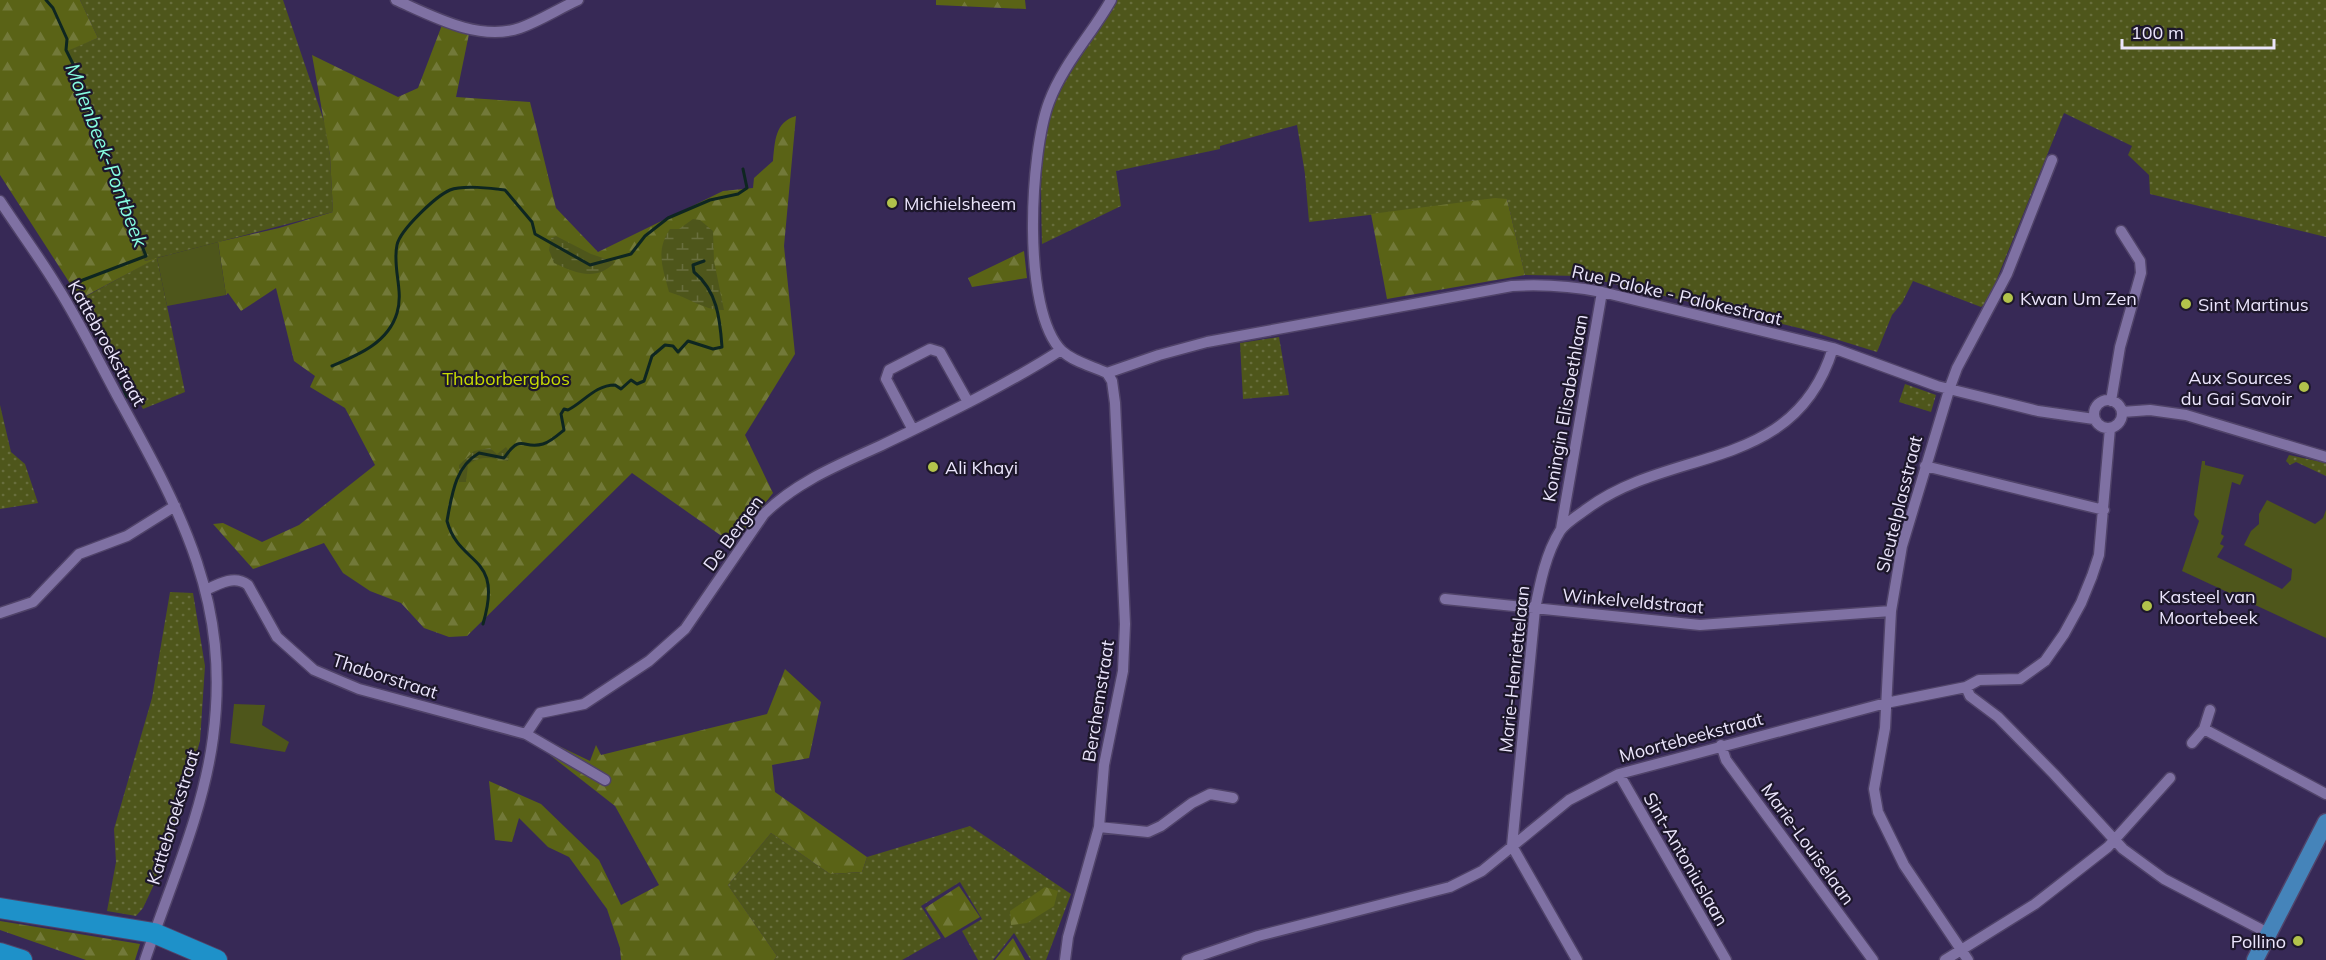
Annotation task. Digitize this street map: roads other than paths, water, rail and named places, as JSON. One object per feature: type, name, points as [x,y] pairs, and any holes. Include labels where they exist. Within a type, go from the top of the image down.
[{"type":"highway","points":[[0,908],[154,933],[218,960]]},
{"type":"highway","points":[[0,952],[22,960]]},
{"type":"main road","points":[[2255,960],[2326,822]]},
{"type":"street","points":[[396,0],[447,22],[485,31],[503,32],[519,29],[578,0]]},
{"type":"street","points":[[1107,372],[1072,359],[1061,350],[1046,324],[1036,285],[1035,159],[1049,102],[1066,68],[1111,0]]},
{"type":"street","name":"Sleutelplasstraat","points":[[1965,955],[1904,865],[1878,812],[1874,789],[1885,728],[1891,611],[1902,546],[1950,387],[1957,368],[2007,274],[2052,160]]},
{"type":"street","name":"Kattebroekstraat","points":[[0,201],[59,288],[175,506],[194,548],[206,590],[215,654],[216,703],[213,739],[201,791],[145,960]]},
{"type":"street","points":[[2111,400],[2120,347],[2141,273],[2140,261],[2121,231]]},
{"type":"street","name":"Rue Paloke - Palokestraat","points":[[1107,372],[1159,354],[1227,338],[1512,286],[1567,285],[1833,348],[1930,384],[1950,387],[2038,411],[2094,419],[2100,427],[2110,428]]},
{"type":"street","name":"Koningin Elisabethlaan","points":[[1561,529],[1602,292]]},
{"type":"street","name":"Marie-Henriettelaan","points":[[1512,846],[1535,609],[1542,573],[1561,529],[1603,497],[1636,482],[1748,446],[1773,431],[1806,401],[1819,381],[1833,348]]},
{"type":"street","points":[[913,430],[886,379],[889,370],[930,349],[940,352],[968,402]]},
{"type":"street","name":"De Bergen","points":[[526,734],[540,713],[584,704],[631,675],[685,629],[764,514],[779,498],[814,477],[968,402],[1061,350]]},
{"type":"street","name":"Berchemstraat","points":[[1065,960],[1068,937],[1099,827],[1104,765],[1123,671],[1125,624],[1114,403],[1112,381],[1107,372]]},
{"type":"street","points":[[2110,428],[2118,424],[2122,412],[2120,407],[2111,400]]},
{"type":"street","points":[[2094,419],[2097,405],[2111,400]]},
{"type":"street","points":[[2122,412],[2150,410],[2186,415],[2326,457]]},
{"type":"street","name":"Moortebeekstraat","points":[[1187,960],[1258,936],[1450,888],[1482,871],[1569,800],[1619,774],[1721,745],[1886,703],[1966,687],[1979,680],[2020,679],[2045,661],[2081,603],[2099,555],[2110,428]]},
{"type":"street","points":[[1925,466],[2104,510]]},
{"type":"street","points":[[0,613],[33,602],[79,554],[127,536],[175,506]]},
{"type":"street","name":"Thaborstraat","points":[[206,590],[228,581],[242,581],[248,585],[277,637],[314,670],[359,689],[526,734],[605,780]]},
{"type":"street","name":"Winkelveldstraat","points":[[1445,599],[1700,625],[1891,611]]},
{"type":"street","points":[[1966,687],[1970,696],[1998,717],[2123,849],[2164,879],[2268,933]]},
{"type":"street","points":[[2192,743],[2204,729],[2210,710]]},
{"type":"street","points":[[2204,729],[2326,794]]},
{"type":"street","name":"Marie-Louiselaan","points":[[1721,745],[1726,760],[1873,960]]},
{"type":"street","name":"Sint-Antoniuslaan","points":[[1619,774],[1726,960]]},
{"type":"street","points":[[1945,960],[1965,955],[2035,904],[2116,840],[2170,778]]},
{"type":"street","points":[[1099,827],[1148,832],[1161,826],[1192,803],[1210,795],[1233,798]]},
{"type":"street","points":[[1512,846],[1577,960]]},
{"type":"waterway","name":"Molenbeek-Pontbeek","points":[[46,0],[53,8],[67,39],[66,50],[84,86],[102,153],[109,162],[146,256],[75,283],[71,287],[104,344],[127,397]]},
{"type":"waterway","points":[[332,366],[371,347],[387,332],[393,323],[399,304],[397,245],[419,214],[450,190],[469,187],[505,190],[532,222],[535,234],[590,265],[631,254],[645,236],[668,218],[710,200],[738,194],[747,188],[743,169]]},
{"type":"waterway","points":[[483,624],[488,601],[488,585],[484,573],[453,536],[447,521],[453,491],[460,474],[471,459],[479,453],[504,458],[519,444],[536,445],[551,440],[564,430],[561,414],[564,409],[574,407],[601,388],[615,385],[621,389],[631,380],[637,384],[644,381],[652,356],[665,345],[673,346],[678,352],[688,341],[713,349],[722,347],[716,306],[708,288],[694,272],[693,265],[704,261]]},
{"type":"place","name":"Michielsheem","points":[[892,203]]},
{"type":"place","name":"Kwan Um Zen","points":[[2008,298]]},
{"type":"place","name":"Sint Martinus","points":[[2186,304]]},
{"type":"place","name":"Aux Sources du Gai Savoir","points":[[2304,387]]},
{"type":"place","name":"Ali Khayi","points":[[933,467]]},
{"type":"place","name":"Kasteel van Moortebeek","points":[[2147,606]]},
{"type":"place","name":"Pollino","points":[[2298,941]]},
{"type":"park label","name":"Thaborbergbos","points":[[506,378]]}]
